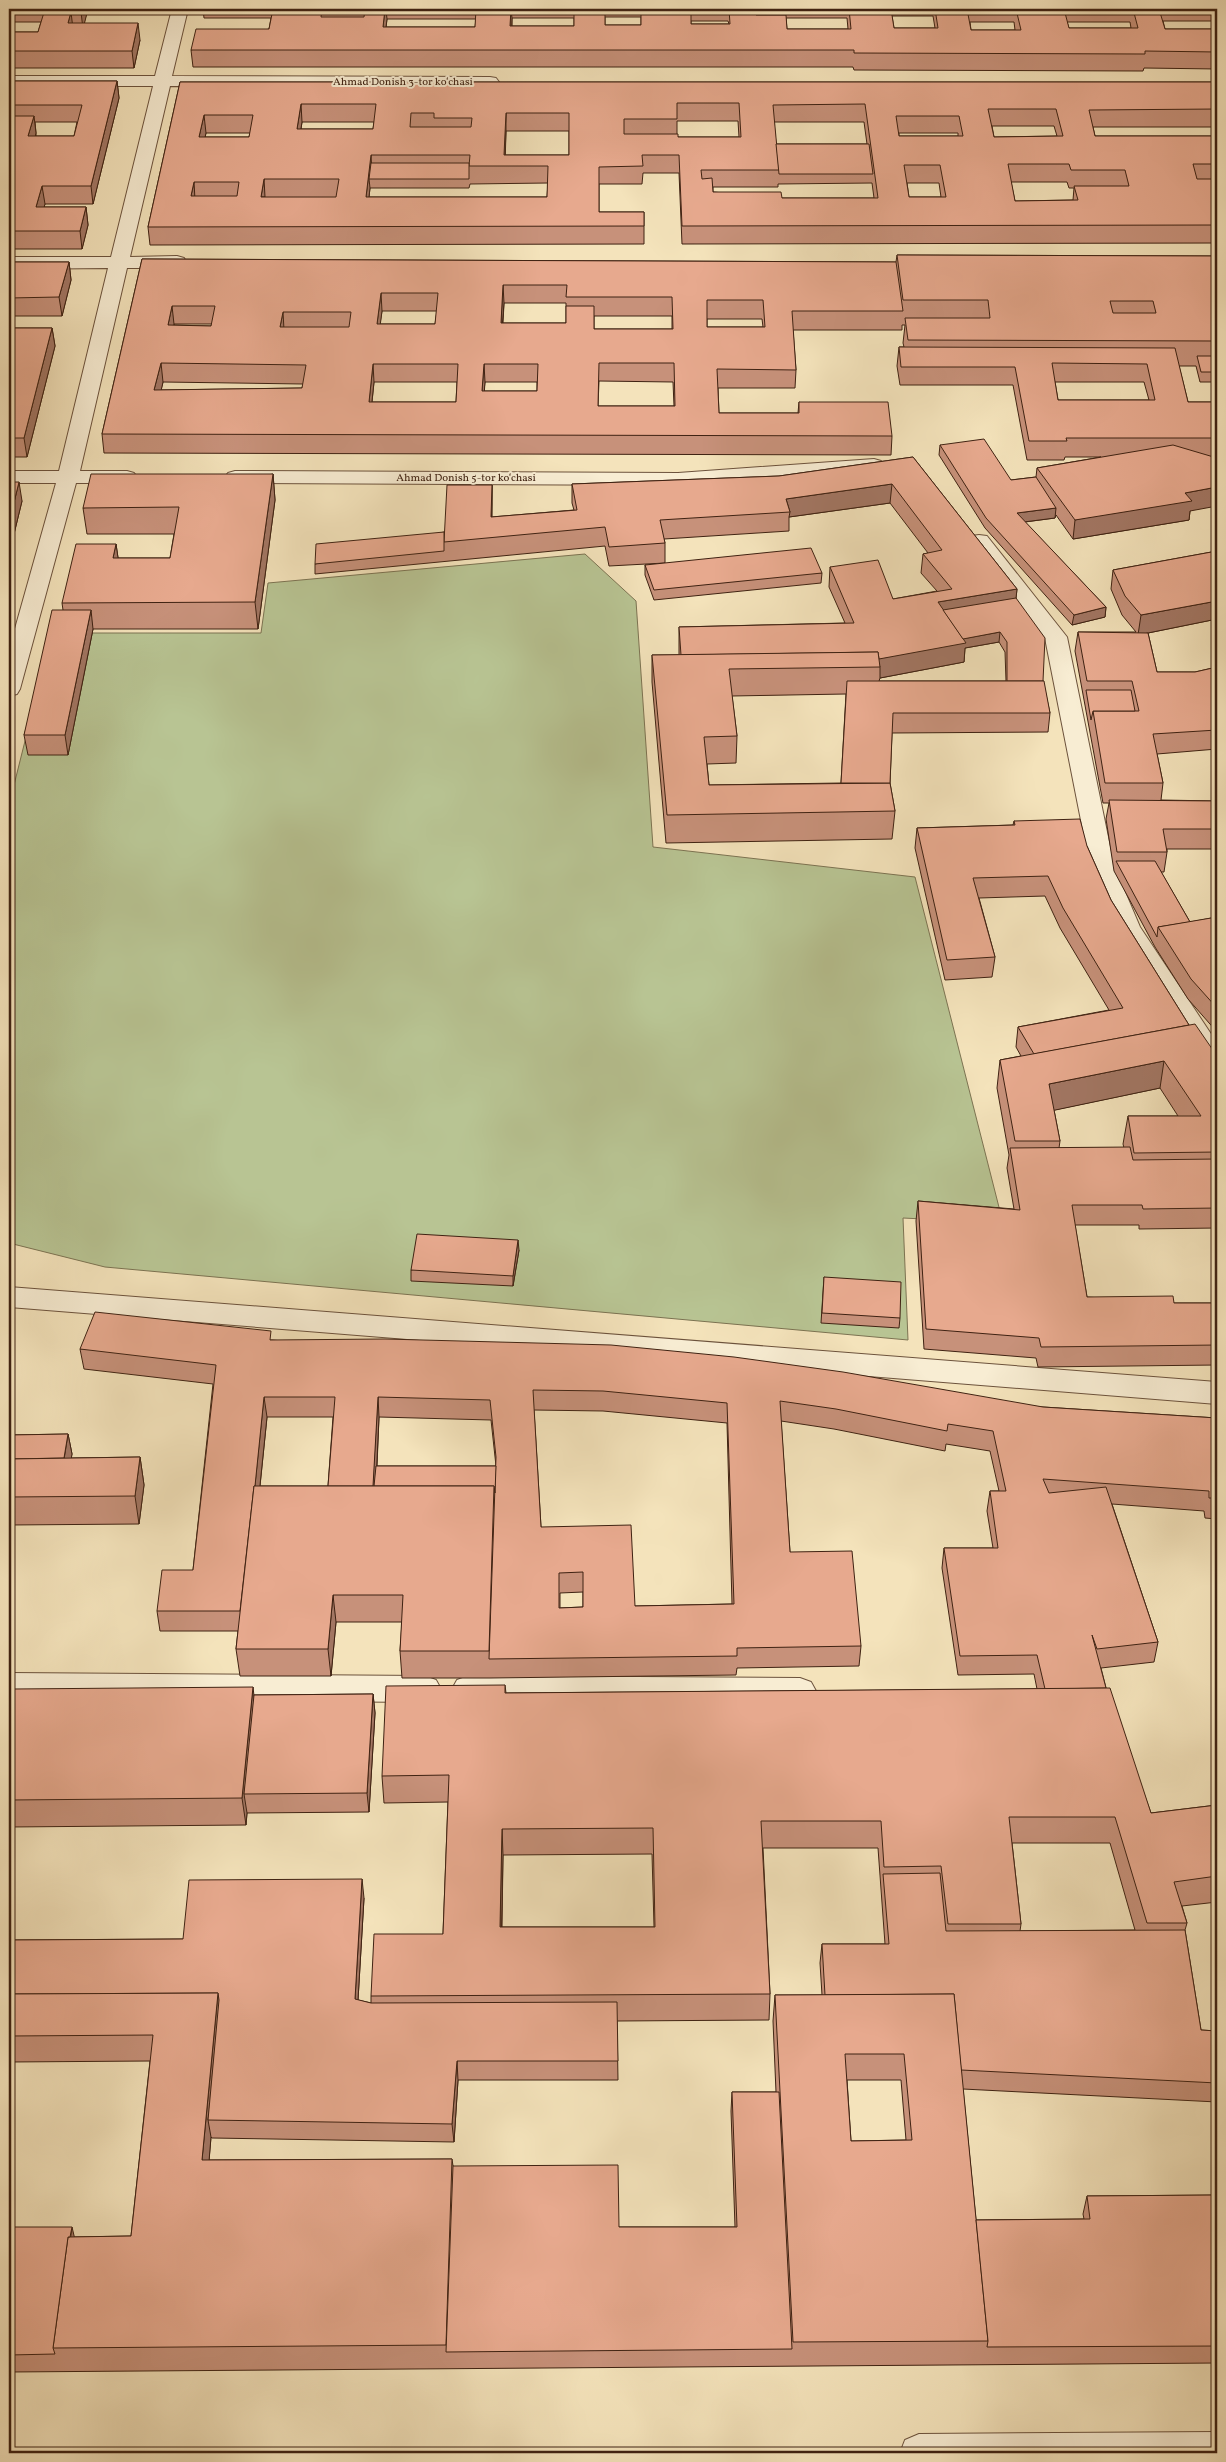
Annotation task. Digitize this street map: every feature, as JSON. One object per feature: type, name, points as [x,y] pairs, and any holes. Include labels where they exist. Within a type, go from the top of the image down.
[{"type":"street","points":[[9,689],[68,476],[180,9]]},
{"type":"street","name":"Ahmad Donish 3-tor koʻchasi","points":[[9,82],[510,82]]},
{"type":"street","points":[[9,263],[198,262]]},
{"type":"street","name":"Ahmad Donish 5-tor koʻchasi","points":[[218,477],[678,480],[889,464]]},
{"type":"street","points":[[9,477],[148,477]]},
{"type":"street","points":[[964,522],[1056,637],[1102,866],[1128,928],[1217,1063]]},
{"type":"street","points":[[9,1297],[1217,1393]]},
{"type":"street","points":[[9,1686],[828,1692]]},
{"type":"street","points":[[920,2453],[1217,2452]]},
{"type":"green space","points":[[585,554],[636,601],[653,847],[915,877],[1003,1223],[903,1218],[908,1340],[105,1267],[9,1243],[9,805],[52,633],[261,633],[268,583]]},
{"type":"building","points":[[45,9],[82,9],[81,12],[71,12],[68,23],[138,23],[132,51],[9,51],[9,32],[38,32]]},
{"type":"building","points":[[273,9],[322,9],[321,17],[364,17],[365,9],[385,9],[383,27],[475,27],[476,9],[511,9],[510,26],[574,26],[574,9],[605,9],[605,25],[641,25],[641,9],[691,9],[691,24],[730,24],[729,9],[756,9],[756,15],[786,15],[787,29],[851,29],[849,9],[891,9],[894,28],[938,28],[935,9],[967,9],[971,30],[1021,30],[1016,9],[1064,9],[1069,28],[1138,28],[1133,9],[1159,9],[1165,29],[1217,29],[1217,52],[1145,51],[1145,54],[854,53],[854,50],[191,50],[196,29],[269,29]]},
{"type":"building","points":[[476,9],[476,10],[386,10]]},
{"type":"building","points":[[9,81],[117,81],[91,186],[42,186],[36,207],[86,207],[80,231],[9,231],[9,116],[34,116],[28,136],[74,136],[82,105],[9,105]]},
{"type":"building","points":[[180,82],[1217,82],[1217,109],[1089,110],[1095,136],[1217,136],[1217,164],[1193,164],[1197,179],[1212,179],[1217,194],[1217,225],[682,226],[679,155],[642,155],[643,166],[599,167],[599,212],[644,212],[644,226],[148,227]],"holes":[[[677,103],[739,103],[741,137],[678,137],[678,134],[624,134],[624,119],[677,119]],[[301,104],[376,104],[373,129],[297,129]],[[865,104],[878,198],[782,198],[781,192],[713,192],[712,178],[702,179],[701,170],[779,170],[773,105]],[[988,109],[1056,109],[1063,136],[994,137]],[[411,113],[434,113],[434,118],[472,118],[471,127],[410,127]],[[506,113],[569,113],[569,155],[504,155]],[[204,115],[253,115],[249,137],[199,137]],[[896,116],[959,116],[963,136],[899,136]],[[371,155],[470,155],[469,166],[548,166],[547,197],[366,197]],[[1008,164],[1069,164],[1071,170],[1125,170],[1129,186],[1074,186],[1078,200],[1015,201]],[[904,165],[940,165],[946,197],[909,197]],[[264,179],[339,179],[336,197],[261,197]],[[194,182],[239,182],[237,196],[191,196]]]},
{"type":"building","points":[[776,144],[869,144],[873,174],[779,174]]},
{"type":"building","points":[[371,163],[469,163],[469,179],[369,179]]},
{"type":"building","points":[[897,255],[1217,256],[1217,341],[908,340],[905,318],[990,318],[988,300],[903,300]],"holes":[[[1110,301],[1153,301],[1156,313],[1113,313]]]},
{"type":"building","points":[[142,259],[896,262],[903,311],[792,311],[796,370],[717,369],[719,413],[799,413],[799,402],[888,402],[892,436],[102,434]],"holes":[[[503,285],[567,285],[566,297],[672,297],[673,329],[594,329],[594,306],[566,306],[566,323],[501,323]],[[381,293],[438,293],[435,324],[377,324]],[[707,300],[763,300],[765,327],[707,327]],[[172,306],[215,306],[211,326],[168,325]],[[283,312],[351,312],[349,327],[280,327]],[[161,363],[306,365],[302,388],[154,390]],[[599,363],[674,363],[675,406],[598,406]],[[373,364],[458,364],[456,402],[369,402]],[[484,364],[538,364],[537,391],[482,391]]]},
{"type":"building","points":[[9,262],[69,262],[59,297],[9,298]]},
{"type":"building","points":[[9,328],[52,328],[24,438],[9,438]]},
{"type":"building","points":[[899,347],[1175,348],[1188,402],[1217,402],[1217,438],[1066,438],[1067,441],[1029,441],[1015,367],[901,367]],"holes":[[[1052,363],[1147,364],[1155,400],[1058,400]]]},
{"type":"building","points":[[1197,356],[1217,356],[1217,372],[1201,372]]},
{"type":"building","points":[[984,439],[1011,480],[1036,477],[1056,508],[1017,513],[1106,607],[1074,615],[986,518],[940,445]]},
{"type":"building","points":[[1173,445],[1217,458],[1217,487],[1185,493],[1192,501],[1075,520],[1037,468]]},
{"type":"building","points":[[913,457],[1017,589],[938,602],[966,643],[879,659],[878,652],[681,655],[679,627],[854,623],[830,567],[878,560],[893,599],[952,589],[923,554],[942,550],[892,484],[786,499],[790,512],[660,520],[665,543],[609,547],[605,527],[444,542],[447,485],[492,485],[491,517],[577,510],[572,484],[779,476]]},
{"type":"building","points":[[91,474],[273,474],[255,602],[62,603],[76,544],[116,544],[113,558],[170,558],[179,507],[83,508]]},
{"type":"building","points":[[9,482],[19,482],[10,519],[9,519]]},
{"type":"building","points":[[444,532],[444,551],[315,564],[316,544]]},
{"type":"building","points":[[811,548],[822,573],[654,590],[645,565]]},
{"type":"building","points":[[1217,551],[1217,601],[1141,615],[1125,596],[1113,570]]},
{"type":"building","points":[[1016,598],[1045,638],[1043,681],[1007,681],[1007,642],[1000,632],[963,639],[943,610]]},
{"type":"building","points":[[52,610],[91,610],[65,735],[24,735]]},
{"type":"building","points":[[1078,632],[1148,633],[1157,672],[1195,672],[1217,667],[1217,730],[1153,734],[1163,783],[1105,783],[1093,711],[1139,711],[1132,681],[1087,681]]},
{"type":"building","points":[[878,652],[880,667],[729,669],[737,736],[704,737],[709,785],[890,783],[895,811],[667,815],[652,655]]},
{"type":"building","points":[[847,681],[1044,681],[1050,713],[893,713],[890,783],[841,783]]},
{"type":"building","points":[[1086,690],[1131,690],[1135,711],[1093,711],[1091,720]]},
{"type":"building","points":[[1109,800],[1217,801],[1217,829],[1163,829],[1167,852],[1117,852]]},
{"type":"building","points":[[1080,819],[1087,846],[1111,900],[1189,1025],[1034,1054],[1018,1027],[1123,1008],[1063,908],[1048,876],[973,878],[995,957],[947,960],[917,828],[1015,825],[1014,821]]},
{"type":"building","points":[[1116,861],[1155,861],[1190,922],[1158,927],[1157,937]]},
{"type":"building","points":[[1217,917],[1217,1008],[1191,979],[1158,927]]},
{"type":"building","points":[[1195,1024],[1217,1056],[1217,1152],[1134,1153],[1128,1116],[1201,1116],[1164,1061],[1049,1084],[1060,1141],[1015,1141],[1000,1060]]},
{"type":"building","points":[[1130,1147],[1133,1160],[1217,1159],[1217,1208],[1143,1209],[1142,1205],[1072,1205],[1087,1297],[1173,1296],[1174,1303],[1217,1303],[1217,1345],[1041,1347],[1039,1338],[926,1329],[918,1201],[1020,1210],[1010,1148]]},
{"type":"building","points":[[417,1234],[518,1240],[513,1276],[411,1270]]},
{"type":"building","points":[[824,1277],[901,1282],[900,1318],[822,1313]]},
{"type":"building","points":[[95,1312],[271,1331],[270,1340],[385,1339],[611,1345],[734,1357],[843,1372],[1043,1407],[1217,1418],[1217,1498],[1209,1498],[1209,1491],[1043,1479],[1049,1493],[1106,1487],[1158,1642],[1097,1649],[1092,1635],[1106,1688],[1045,1689],[1037,1655],[960,1656],[944,1548],[998,1548],[990,1491],[1006,1491],[993,1431],[948,1424],[947,1431],[836,1409],[780,1401],[790,1552],[852,1551],[861,1646],[737,1648],[737,1656],[489,1659],[496,1457],[490,1400],[378,1397],[373,1486],[328,1486],[335,1397],[264,1397],[240,1611],[157,1611],[162,1570],[193,1570],[216,1365],[80,1349]],"holes":[[[533,1390],[603,1391],[727,1403],[734,1604],[635,1606],[631,1525],[541,1527]],[[583,1572],[583,1607],[559,1608],[559,1573]]]},
{"type":"building","points":[[68,1434],[64,1458],[9,1459],[9,1435]]},
{"type":"building","points":[[140,1457],[135,1496],[9,1497],[9,1459]]},
{"type":"building","points":[[376,1466],[496,1466],[495,1493],[494,1486],[374,1486]]},
{"type":"building","points":[[254,1486],[494,1486],[489,1651],[400,1651],[403,1595],[333,1595],[328,1649],[236,1649]]},
{"type":"building","points":[[505,1685],[505,1693],[1110,1688],[1151,1813],[1217,1805],[1217,1876],[1174,1882],[1187,1923],[1147,1923],[1115,1817],[1009,1817],[1021,1924],[948,1924],[941,1866],[884,1867],[881,1821],[761,1821],[770,1994],[371,1996],[374,1934],[443,1934],[449,1775],[382,1776],[386,1686]],"holes":[[[653,1828],[655,1927],[500,1927],[502,1829]]]},
{"type":"building","points":[[253,1687],[242,1798],[9,1800],[9,1714],[13,1689]]},
{"type":"building","points":[[373,1694],[367,1793],[244,1794],[254,1695]]},
{"type":"building","points":[[9,1697],[12,1697],[9,1714]]},
{"type":"building","points":[[940,1873],[946,1931],[1185,1930],[1201,2030],[1217,2031],[1217,2083],[961,2070],[954,1994],[825,1995],[822,1944],[889,1944],[883,1874]]},
{"type":"building","points":[[362,1879],[355,1999],[371,2003],[617,2002],[618,2061],[457,2061],[452,2124],[208,2120],[219,2000],[218,1993],[9,1994],[9,1940],[183,1939],[189,1880]]},
{"type":"building","points":[[218,1993],[202,2160],[452,2159],[446,2345],[53,2348],[68,2237],[131,2236],[153,2035],[9,2036],[9,1994]]},
{"type":"building","points":[[954,1994],[988,2341],[793,2342],[775,1995]],"holes":[[[845,2054],[904,2054],[912,2140],[851,2141]]]},
{"type":"building","points":[[732,2092],[779,2092],[792,2349],[446,2352],[453,2166],[618,2165],[619,2227],[737,2227]]},
{"type":"building","points":[[1217,2195],[1217,2346],[987,2347],[988,2341],[976,2220],[1090,2219],[1087,2196]]},
{"type":"building","points":[[9,2227],[72,2227],[70,2237],[68,2237],[53,2348],[55,2354],[9,2355]]}]
